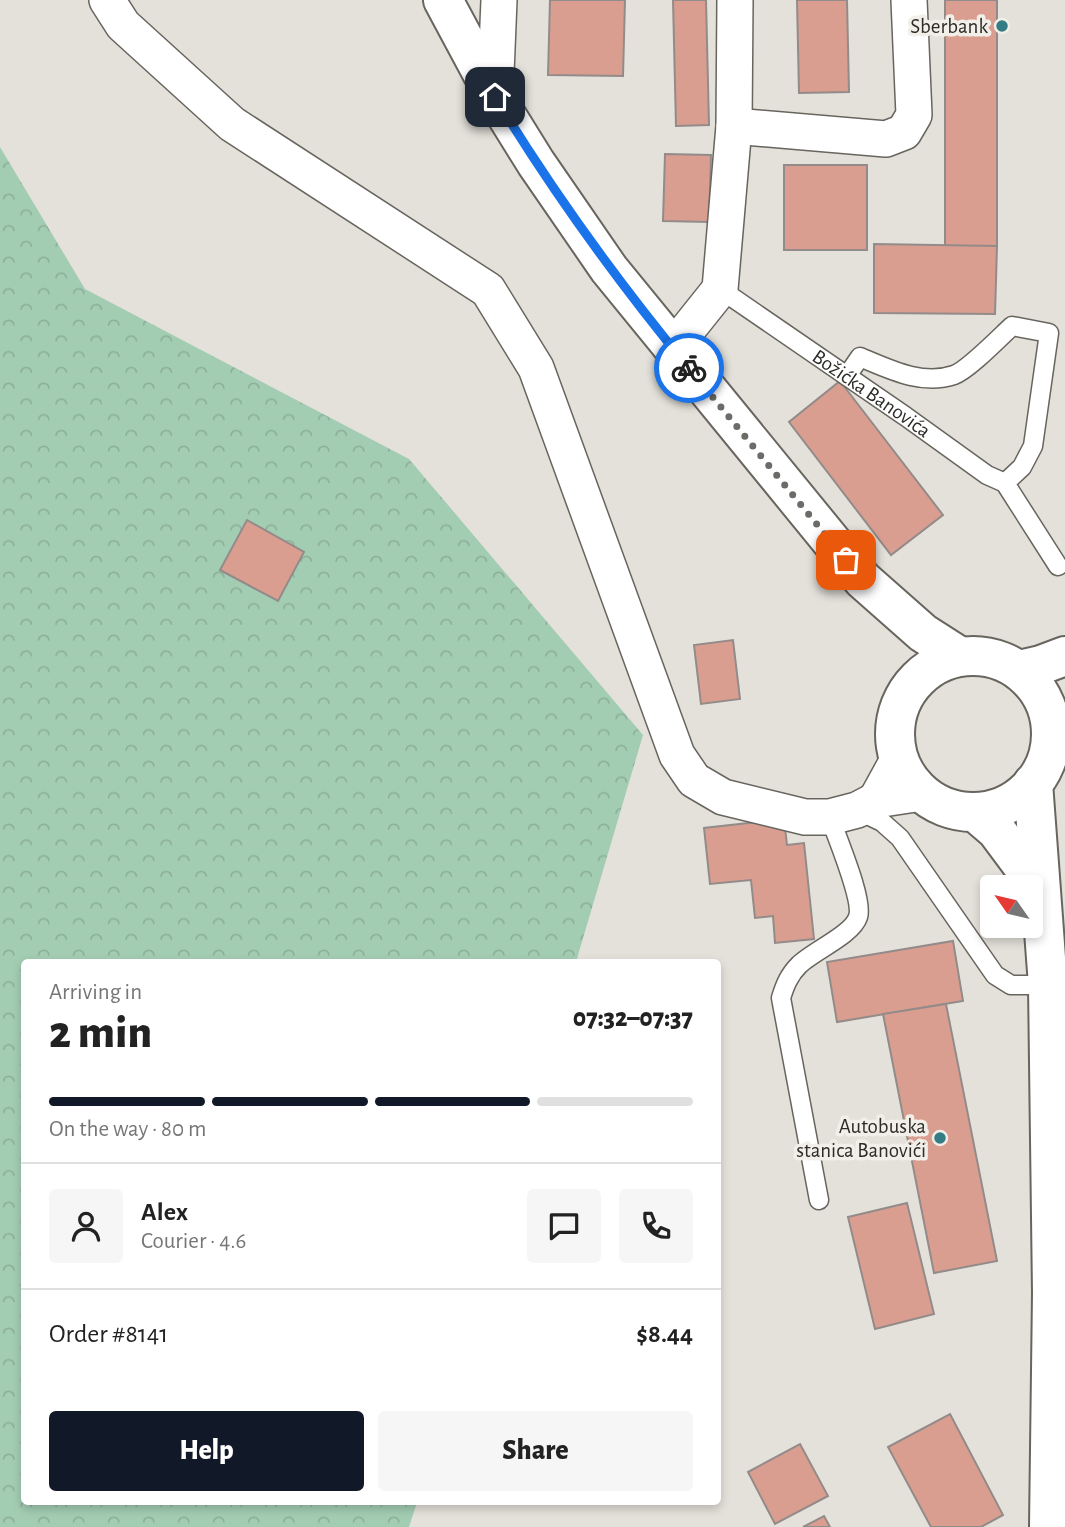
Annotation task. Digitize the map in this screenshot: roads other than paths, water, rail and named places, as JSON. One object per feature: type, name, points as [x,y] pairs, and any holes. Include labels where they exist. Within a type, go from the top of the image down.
[{"type":"main road","points":[[443,0],[495,97],[536,163],[609,269],[863,580],[923,634],[959,656]]},
{"type":"main road","points":[[863,580],[901,652],[912,684]]},
{"type":"main road","points":[[959,656],[981,656],[1000,660],[1019,670],[1036,688],[1047,710],[1058,720],[1046,761],[1033,783],[1017,798],[997,808],[975,812],[947,807],[922,793],[908,777],[899,758],[895,732],[899,707],[912,684],[926,671],[959,656]]},
{"type":"main road","points":[[1019,670],[1065,656]]},
{"type":"main road","points":[[1033,783],[1039,875]]},
{"type":"main road","points":[[975,812],[996,830],[1030,875]]},
{"type":"main road","points":[[1043,925],[1048,985],[1058,1354],[1049,1527]]},
{"type":"street","points":[[107,0],[123,25],[232,124],[488,290],[536,368],[677,755],[694,780],[723,797],[805,817],[922,793]]},
{"type":"street","points":[[495,97],[499,0]]},
{"type":"street","points":[[673,349],[720,289],[734,126],[735,0]]},
{"type":"street","points":[[734,126],[886,139],[904,132],[914,115],[909,0]]},
{"type":"street","points":[[854,809],[899,758]]},
{"type":"lane","name":"Božićka Banovića","points":[[720,289],[987,475],[1005,483],[1058,566]]},
{"type":"lane","points":[[847,376],[860,357],[896,372],[924,379],[955,375],[1012,326],[1049,333],[1033,446],[1022,467],[1005,483]]},
{"type":"lane","points":[[819,1200],[781,998],[787,980],[800,964],[850,929],[858,917],[854,809],[882,822],[900,838],[995,975],[1011,985],[1048,985]]},
{"type":"place","name":"Sberbank","points":[[1002,26]]},
{"type":"place","name":"Autobuska stanica Banovići","points":[[940,1138]]}]
